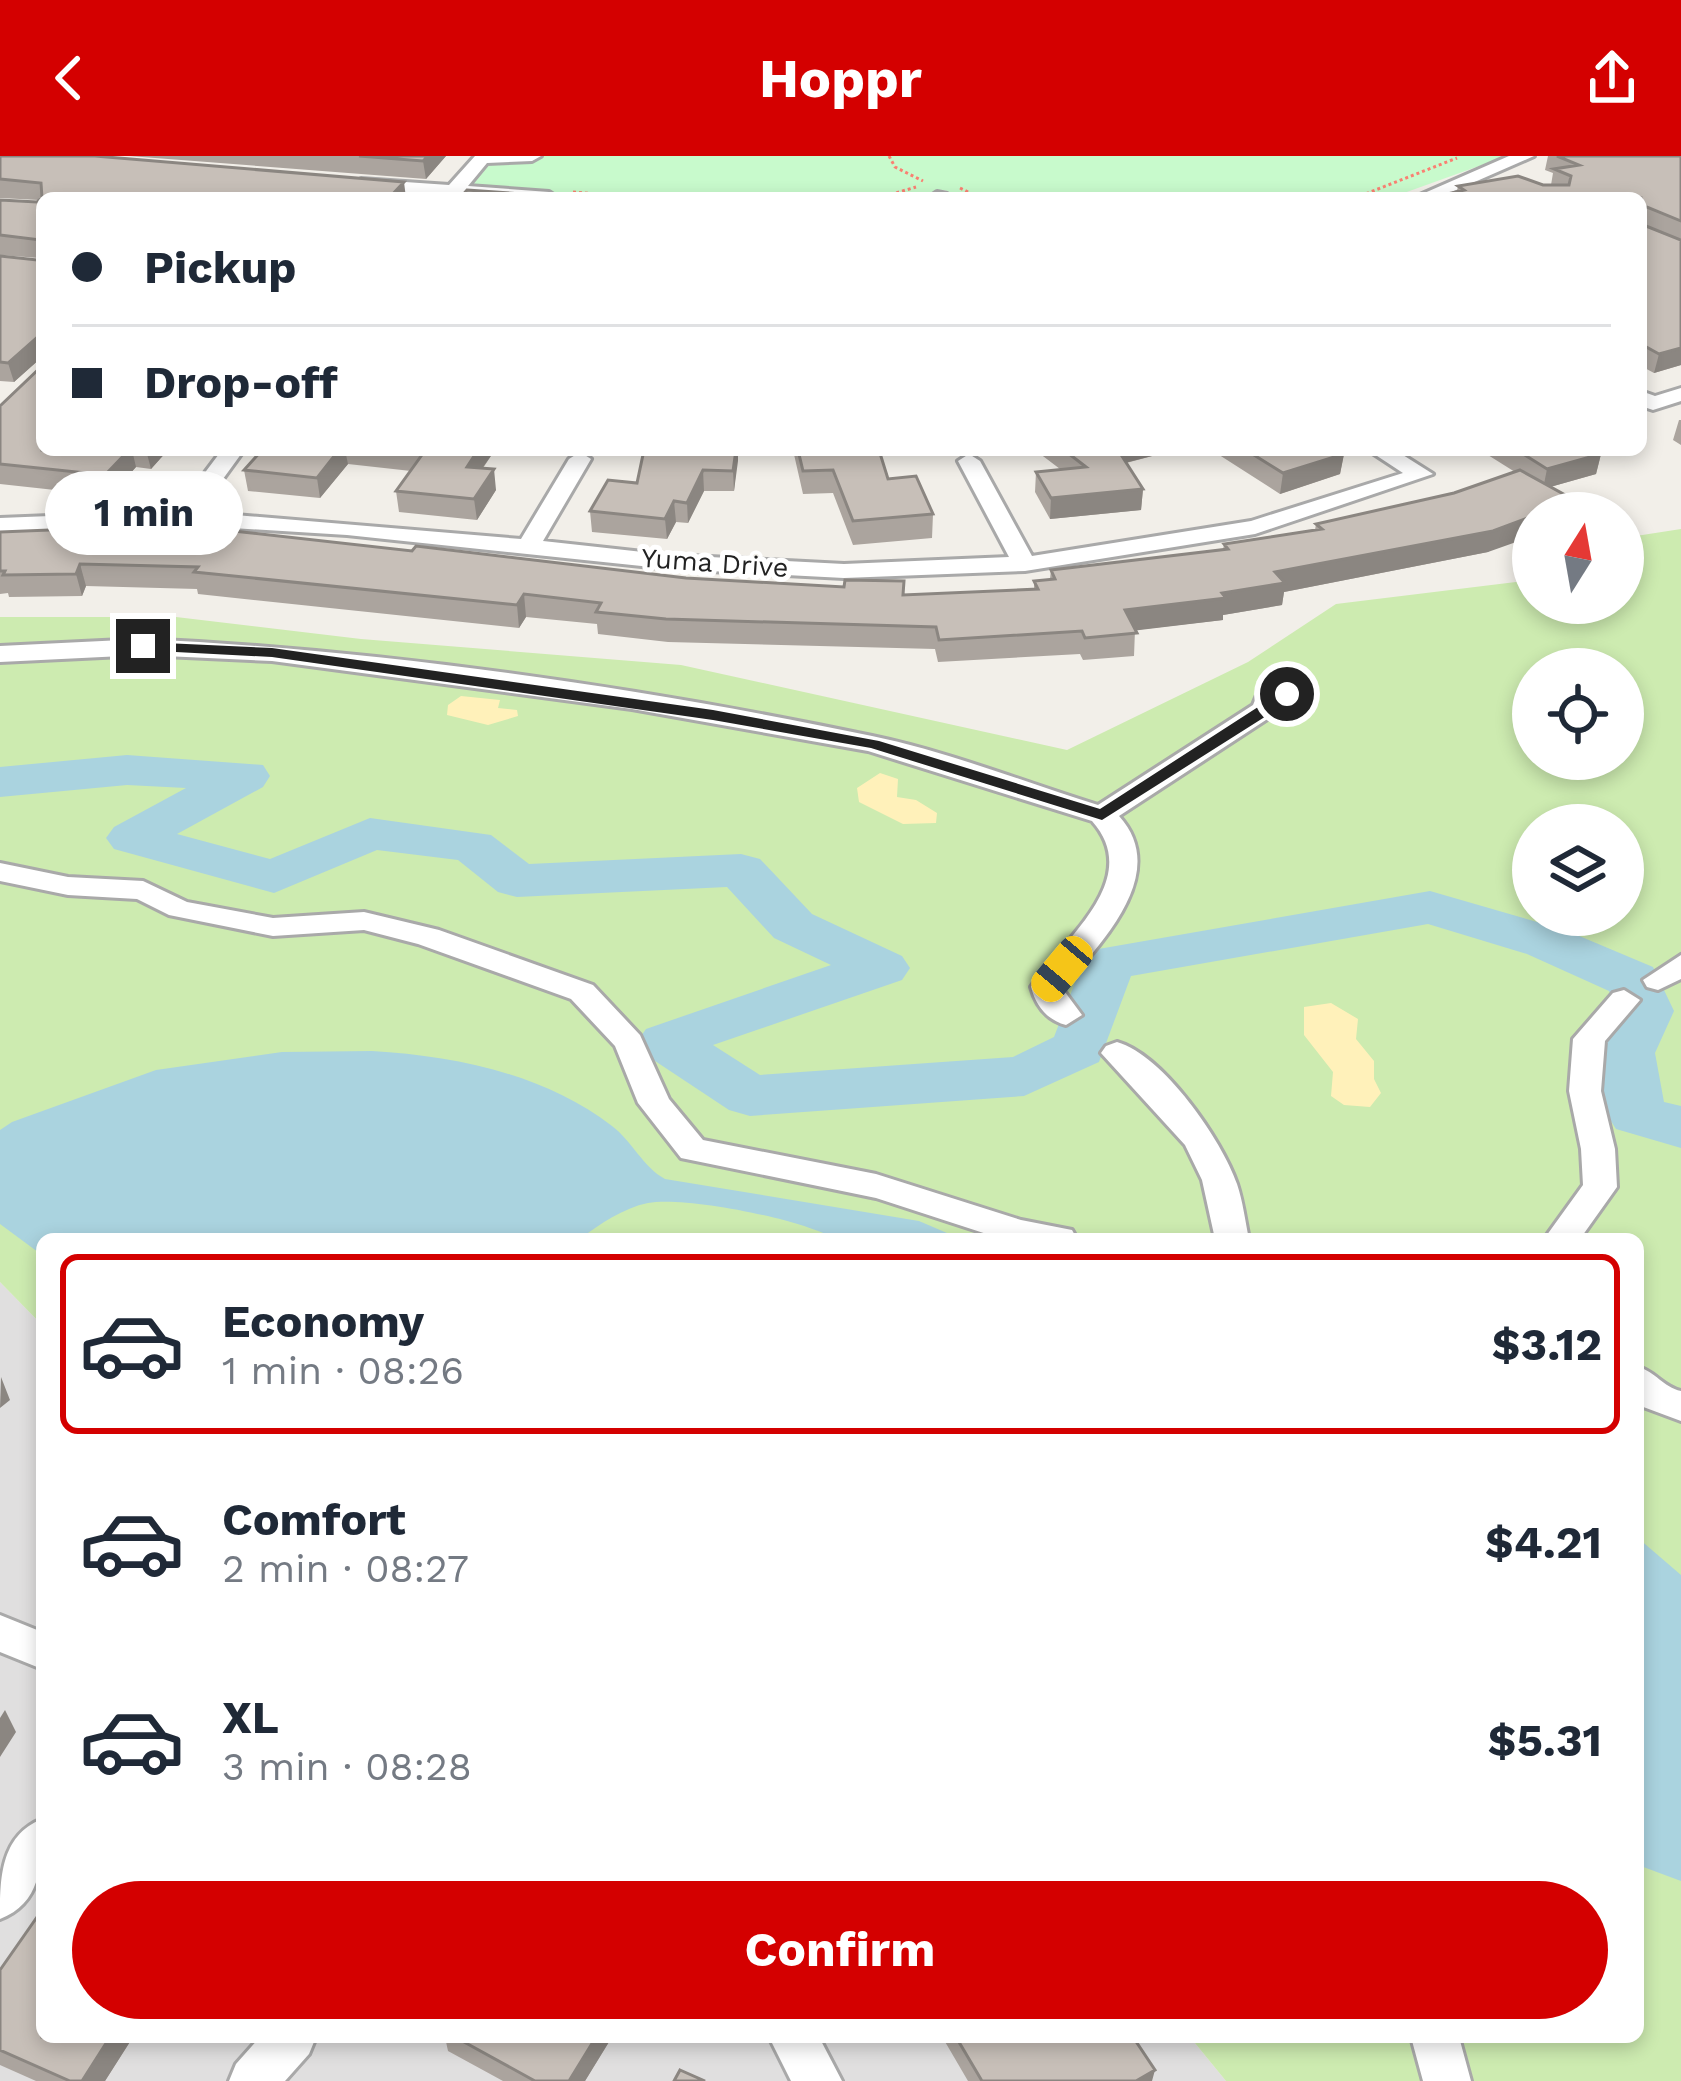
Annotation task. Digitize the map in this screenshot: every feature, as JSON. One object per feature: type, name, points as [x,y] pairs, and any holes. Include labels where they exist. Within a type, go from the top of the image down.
[{"type":"street","points":[[454,192],[483,157],[532,156]]},
{"type":"street","points":[[1438,192],[1525,156]]},
{"type":"street","points":[[1490,173],[1522,185]]},
{"type":"street","points":[[343,183],[425,192]]},
{"type":"street","points":[[1647,400],[1681,394]]},
{"type":"street","points":[[183,518],[229,456]]},
{"type":"street","name":"Yuma Drive","points":[[0,526],[183,518],[670,562],[844,571],[1025,564],[1255,526],[1421,475],[1389,456]]},
{"type":"street","points":[[528,547],[580,459]]},
{"type":"street","points":[[969,461],[1025,564]]},
{"type":"street","points":[[0,654],[143,646],[272,652],[586,694],[874,744],[1102,815],[1115,824],[1126,863],[1116,900],[1046,987],[1050,1000],[1066,1015]]},
{"type":"street","points":[[1102,815],[1265,709]]},
{"type":"street","points":[[0,872],[68,886],[143,890],[179,909],[273,927],[364,921],[428,937],[582,992],[629,1042],[654,1102],[693,1150],[812,1169],[1030,1233]]},
{"type":"street","points":[[1566,1233],[1600,1187],[1598,1149],[1585,1091],[1589,1039],[1624,1000]]},
{"type":"street","points":[[1117,1053],[1197,1133],[1226,1202],[1229,1233]]},
{"type":"street","points":[[0,1633],[36,1648]]},
{"type":"street","points":[[0,1898],[36,1848]]},
{"type":"street","points":[[253,2081],[287,2043]]},
{"type":"street","points":[[796,2043],[818,2081]]},
{"type":"street","points":[[1437,2043],[1448,2081]]},
{"type":"path","points":[[1371,192],[1464,156]]},
{"type":"shaded area","points":[[0,1282],[36,1319],[36,2043],[1195,2043],[1226,2081],[0,2081]]},
{"type":"green space","points":[[495,156],[1507,156],[1407,192],[541,192],[473,183]]},
{"type":"green space","points":[[1681,529],[1681,2081],[1226,2081],[1195,2043],[1644,2043],[1644,1233],[36,1233],[36,1319],[0,1282],[0,617],[176,617],[361,639],[681,665],[1067,750],[1248,662],[1336,604],[1512,583],[1512,624],[1644,624],[1644,535]]},
{"type":"sand","points":[[461,696],[500,700],[498,708],[517,710],[518,716],[488,725],[447,715],[448,705]]},
{"type":"sand","points":[[880,773],[898,779],[897,797],[916,800],[937,813],[936,823],[903,824],[859,802],[857,788]]},
{"type":"sand","points":[[1331,1003],[1358,1019],[1356,1039],[1374,1061],[1374,1079],[1381,1093],[1370,1107],[1344,1105],[1331,1096],[1333,1072],[1304,1035],[1304,1007]]},
{"type":"water","points":[[372,1051],[498,1071],[586,1108],[612,1126],[665,1179],[919,1221],[947,1233],[823,1233],[715,1206],[665,1202],[630,1209],[588,1233],[36,1233],[36,1251],[0,1224],[0,1130],[12,1122],[156,1070],[282,1052]]},
{"type":"water","points":[[1644,1543],[1681,1575],[1681,1881],[1644,1867]]},
{"type":"building","points":[[0,156],[95,156],[404,182],[395,192],[42,192],[41,183],[0,179]]},
{"type":"building","points":[[359,156],[428,156],[423,161]]},
{"type":"building","points":[[1557,156],[1681,156],[1681,221],[1647,207],[1647,192],[1456,192],[1464,190],[1458,186],[1518,176],[1543,185],[1569,185],[1571,176],[1554,169],[1579,165]]},
{"type":"building","points":[[0,200],[36,202],[36,239],[0,235]]},
{"type":"building","points":[[1647,226],[1681,240],[1681,348],[1659,354],[1647,347]]},
{"type":"building","points":[[0,256],[36,260],[36,338],[8,363],[0,362]]},
{"type":"building","points":[[36,372],[36,456],[123,456],[105,475],[0,464],[0,406]]},
{"type":"building","points":[[257,456],[334,456],[317,478],[244,470]]},
{"type":"building","points":[[421,456],[474,456],[467,467],[494,469],[474,499],[396,491]]},
{"type":"building","points":[[643,456],[735,456],[733,471],[703,470],[687,503],[674,501],[665,519],[590,511],[608,480],[637,483]]},
{"type":"building","points":[[799,456],[881,456],[888,479],[916,476],[933,514],[853,521],[833,470],[803,471]]},
{"type":"building","points":[[1072,456],[1122,456],[1143,489],[1051,498],[1036,472],[1086,467]]},
{"type":"building","points":[[1256,456],[1338,456],[1283,473]]},
{"type":"building","points":[[1526,456],[1594,456],[1547,469]]},
{"type":"building","points":[[1520,470],[1560,492],[1512,492],[1512,524],[1493,531],[1275,572],[1285,583],[1222,593],[1226,598],[1125,610],[1137,633],[1085,638],[1082,631],[939,640],[936,627],[666,619],[596,612],[601,603],[524,594],[517,605],[194,572],[198,567],[80,564],[76,574],[3,575],[5,571],[0,571],[0,532],[124,527],[215,529],[412,551],[416,546],[686,578],[844,587],[845,580],[904,581],[903,595],[1038,589],[1034,581],[1055,579],[1051,570],[1228,549],[1224,544],[1322,529],[1316,524],[1454,493]]},
{"type":"building","points":[[36,1919],[36,2043],[106,2043],[82,2081],[70,2081],[0,2050],[0,1970]]},
{"type":"building","points":[[466,2043],[592,2043],[569,2081],[535,2081]]},
{"type":"building","points":[[960,2043],[1137,2043],[1155,2070],[1136,2081],[982,2081]]},
{"type":"building","points":[[680,2070],[705,2081],[674,2081]]},
{"type":"waterway","points":[[0,782],[127,770],[245,776],[132,838],[274,877],[370,834],[473,846],[517,881],[741,870],[793,926],[882,968],[756,1007],[666,1042],[750,1096],[1024,1076],[1079,1048],[1107,963],[1430,907],[1546,942],[1633,980],[1646,1011],[1626,1053],[1637,1115],[1681,1127]]},
{"type":"route","points":[[143,646],[272,652],[713,715],[874,744],[1102,815],[1265,709],[1269,694],[1287,694]]}]
